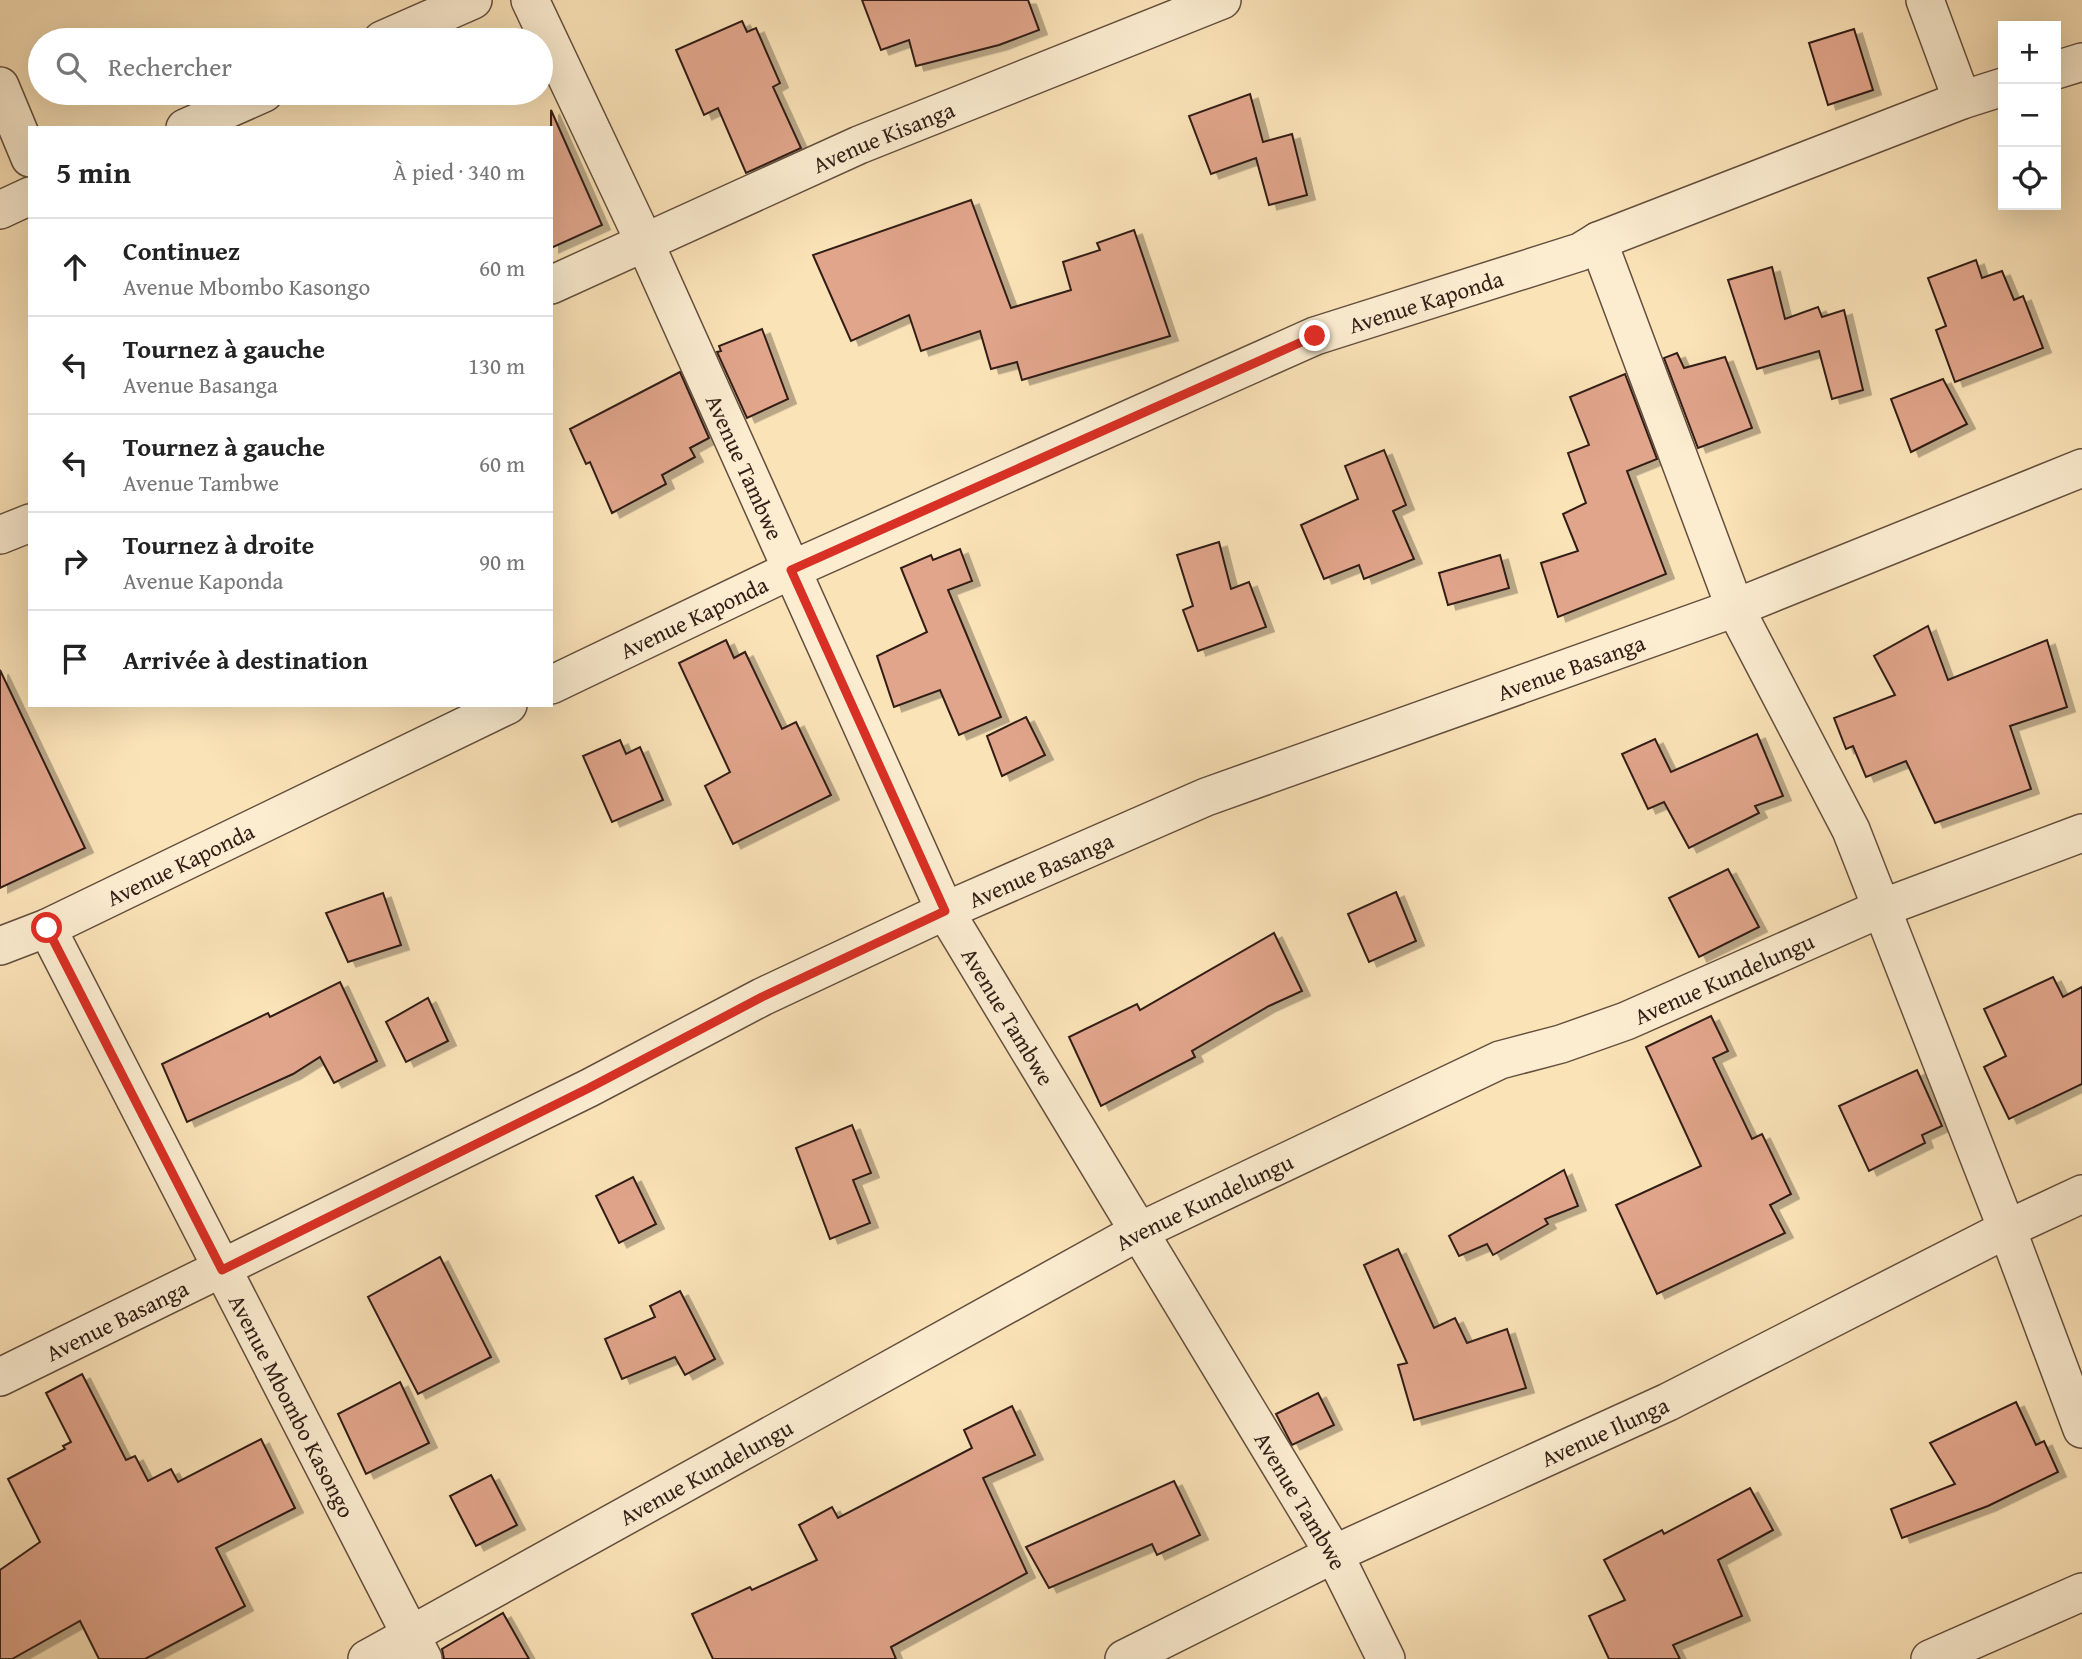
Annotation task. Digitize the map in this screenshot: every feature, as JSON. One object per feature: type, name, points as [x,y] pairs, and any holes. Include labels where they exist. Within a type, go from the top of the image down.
[{"type":"street","points":[[409,28],[473,0]]},
{"type":"street","name":"Avenue Tambwe","points":[[530,0],[543,28]]},
{"type":"street","name":"Avenue Kisanga","points":[[553,284],[859,145],[1222,0]]},
{"type":"street","points":[[1925,0],[1962,100]]},
{"type":"street","name":"Avenue Tambwe","points":[[553,49],[644,241],[945,911],[1334,1554],[1386,1659]]},
{"type":"street","points":[[2061,68],[2082,62]]},
{"type":"street","points":[[0,86],[28,153]]},
{"type":"street","name":"Avenue Kaponda","points":[[553,684],[791,570],[1315,336],[1580,252],[1598,242],[1962,100],[1998,89]]},
{"type":"street","points":[[190,126],[237,105]]},
{"type":"street","points":[[0,210],[28,197]]},
{"type":"street","points":[[1598,242],[1735,608],[1851,830],[2082,1429]]},
{"type":"street","name":"Avenue Basanga","points":[[0,1377],[589,1088],[762,997],[945,911],[1206,797],[1735,608],[2082,468]]},
{"type":"street","points":[[0,535],[28,524]]},
{"type":"street","name":"Avenue Kaponda","points":[[0,946],[47,928],[504,707]]},
{"type":"street","name":"Avenue Kundelungu","points":[[367,1659],[417,1648],[1138,1232],[1500,1060],[1561,1044],[1626,1021],[1882,908],[2082,833]]},
{"type":"street","name":"Avenue Mbombo Kasongo","points":[[47,928],[417,1648]]},
{"type":"street","name":"Avenue Ilunga","points":[[1124,1659],[1334,1554],[1668,1402],[2007,1229],[2082,1194]]},
{"type":"street","points":[[1930,1659],[2082,1592]]},
{"type":"building","points":[[862,0],[1028,0],[1039,30],[999,45],[916,66],[909,40],[881,50]]},
{"type":"building","points":[[742,21],[747,32],[756,28],[780,83],[773,87],[801,148],[746,173],[718,108],[704,115],[676,50]]},
{"type":"building","points":[[1854,29],[1873,90],[1828,105],[1809,43]]},
{"type":"building","points":[[1250,94],[1263,142],[1292,134],[1307,195],[1269,205],[1256,158],[1211,174],[1189,116]]},
{"type":"building","points":[[551,110],[602,225],[553,247],[553,126]]},
{"type":"building","points":[[971,200],[1011,308],[1071,290],[1063,262],[1100,250],[1097,243],[1134,230],[1170,336],[1022,380],[1017,362],[991,369],[980,331],[921,351],[909,315],[851,341],[813,255]]},
{"type":"building","points":[[1976,260],[1982,278],[2002,271],[2014,300],[2023,296],[2043,348],[1955,382],[1936,330],[1946,326],[1928,278]]},
{"type":"building","points":[[1772,267],[1785,319],[1818,307],[1822,317],[1844,310],[1863,390],[1832,399],[1819,351],[1757,369],[1728,280]]},
{"type":"building","points":[[762,329],[788,399],[747,418],[717,352],[721,351],[719,346]]},
{"type":"building","points":[[1677,353],[1684,368],[1725,357],[1752,428],[1698,448],[1664,358]]},
{"type":"building","points":[[680,372],[709,438],[690,448],[695,457],[662,475],[666,484],[612,513],[590,462],[586,464],[570,429]]},
{"type":"building","points":[[1625,374],[1657,459],[1627,471],[1666,574],[1558,617],[1541,563],[1578,551],[1563,514],[1586,503],[1568,453],[1589,445],[1570,397]]},
{"type":"building","points":[[1943,379],[1967,424],[1911,452],[1891,399]]},
{"type":"building","points":[[1384,450],[1406,505],[1393,511],[1414,559],[1364,579],[1359,565],[1324,579],[1301,525],[1358,499],[1345,466]]},
{"type":"building","points":[[1219,542],[1231,589],[1249,582],[1266,627],[1198,651],[1183,610],[1193,606],[1177,555]]},
{"type":"building","points":[[960,549],[972,581],[948,590],[1001,717],[959,735],[940,690],[894,707],[877,656],[927,632],[901,568],[931,555],[933,560]]},
{"type":"building","points":[[1500,555],[1509,588],[1448,605],[1439,573]]},
{"type":"building","points":[[1928,626],[1948,680],[2047,640],[2067,707],[2010,726],[2031,789],[1935,823],[1906,761],[1866,777],[1853,746],[1846,749],[1834,718],[1895,695],[1874,656]]},
{"type":"building","points":[[726,640],[734,658],[745,652],[782,729],[796,722],[831,795],[733,844],[705,786],[730,772],[679,663]]},
{"type":"building","points":[[0,670],[85,848],[0,888]]},
{"type":"building","points":[[1026,717],[1045,755],[1002,776],[987,736]]},
{"type":"building","points":[[1757,734],[1783,796],[1755,806],[1759,813],[1689,848],[1664,802],[1648,809],[1622,754],[1655,739],[1671,772]]},
{"type":"building","points":[[620,740],[626,754],[640,747],[663,800],[612,822],[583,756]]},
{"type":"building","points":[[1728,869],[1759,927],[1699,957],[1669,898]]},
{"type":"building","points":[[1396,892],[1416,941],[1369,962],[1348,914]]},
{"type":"building","points":[[383,893],[401,945],[348,962],[326,913]]},
{"type":"building","points":[[1274,933],[1302,991],[1269,1006],[1192,1051],[1195,1057],[1101,1106],[1069,1037],[1137,1004],[1140,1010]]},
{"type":"building","points":[[2053,977],[2063,997],[2082,987],[2082,1084],[2009,1119],[1984,1067],[2006,1056],[1984,1009]]},
{"type":"building","points":[[340,982],[377,1061],[334,1083],[320,1057],[293,1074],[187,1122],[162,1064],[268,1013],[270,1017]]},
{"type":"building","points":[[428,998],[448,1041],[406,1062],[386,1022]]},
{"type":"building","points":[[1711,1016],[1728,1051],[1713,1058],[1752,1139],[1762,1134],[1791,1194],[1770,1205],[1785,1233],[1657,1294],[1616,1205],[1701,1166],[1646,1047]]},
{"type":"building","points":[[1917,1070],[1942,1126],[1922,1135],[1925,1143],[1869,1171],[1839,1106]]},
{"type":"building","points":[[852,1125],[871,1173],[853,1180],[870,1223],[830,1239],[796,1148]]},
{"type":"building","points":[[1564,1170],[1578,1206],[1545,1219],[1548,1224],[1493,1255],[1487,1244],[1459,1256],[1449,1236]]},
{"type":"building","points":[[633,1177],[656,1224],[619,1243],[596,1196]]},
{"type":"building","points":[[1398,1249],[1434,1328],[1455,1318],[1467,1343],[1507,1329],[1526,1388],[1414,1420],[1398,1365],[1407,1363],[1364,1265]]},
{"type":"building","points":[[440,1257],[491,1357],[418,1394],[368,1297]]},
{"type":"building","points":[[680,1291],[715,1359],[685,1375],[675,1357],[622,1379],[605,1339],[655,1317],[650,1306]]},
{"type":"building","points":[[82,1374],[126,1460],[135,1456],[148,1481],[171,1469],[178,1482],[261,1439],[295,1508],[216,1548],[245,1606],[145,1659],[99,1659],[80,1621],[12,1659],[0,1659],[0,1570],[40,1542],[8,1479],[65,1449],[63,1446],[71,1442],[46,1393]]},
{"type":"building","points":[[400,1382],[429,1443],[366,1474],[338,1414]]},
{"type":"building","points":[[1318,1393],[1334,1425],[1292,1445],[1276,1414]]},
{"type":"building","points":[[2016,1402],[2036,1445],[2044,1441],[2058,1472],[1988,1506],[1902,1538],[1891,1509],[1955,1484],[1930,1443]]},
{"type":"building","points":[[1012,1406],[1035,1455],[983,1478],[1027,1573],[891,1647],[896,1659],[713,1659],[692,1614],[817,1560],[799,1525],[832,1507],[838,1518],[972,1448],[964,1430]]},
{"type":"building","points":[[491,1475],[517,1525],[476,1546],[450,1496]]},
{"type":"building","points":[[1174,1481],[1200,1535],[1157,1555],[1152,1544],[1049,1588],[1026,1547]]},
{"type":"building","points":[[1750,1488],[1773,1530],[1718,1560],[1742,1616],[1673,1645],[1680,1659],[1609,1659],[1589,1616],[1625,1600],[1604,1560],[1662,1530],[1664,1534]]},
{"type":"building","points":[[503,1613],[529,1659],[444,1659],[442,1649]]},
{"type":"route","points":[[47,928],[222,1270],[589,1088],[762,997],[945,911],[791,570],[1315,336]]}]
